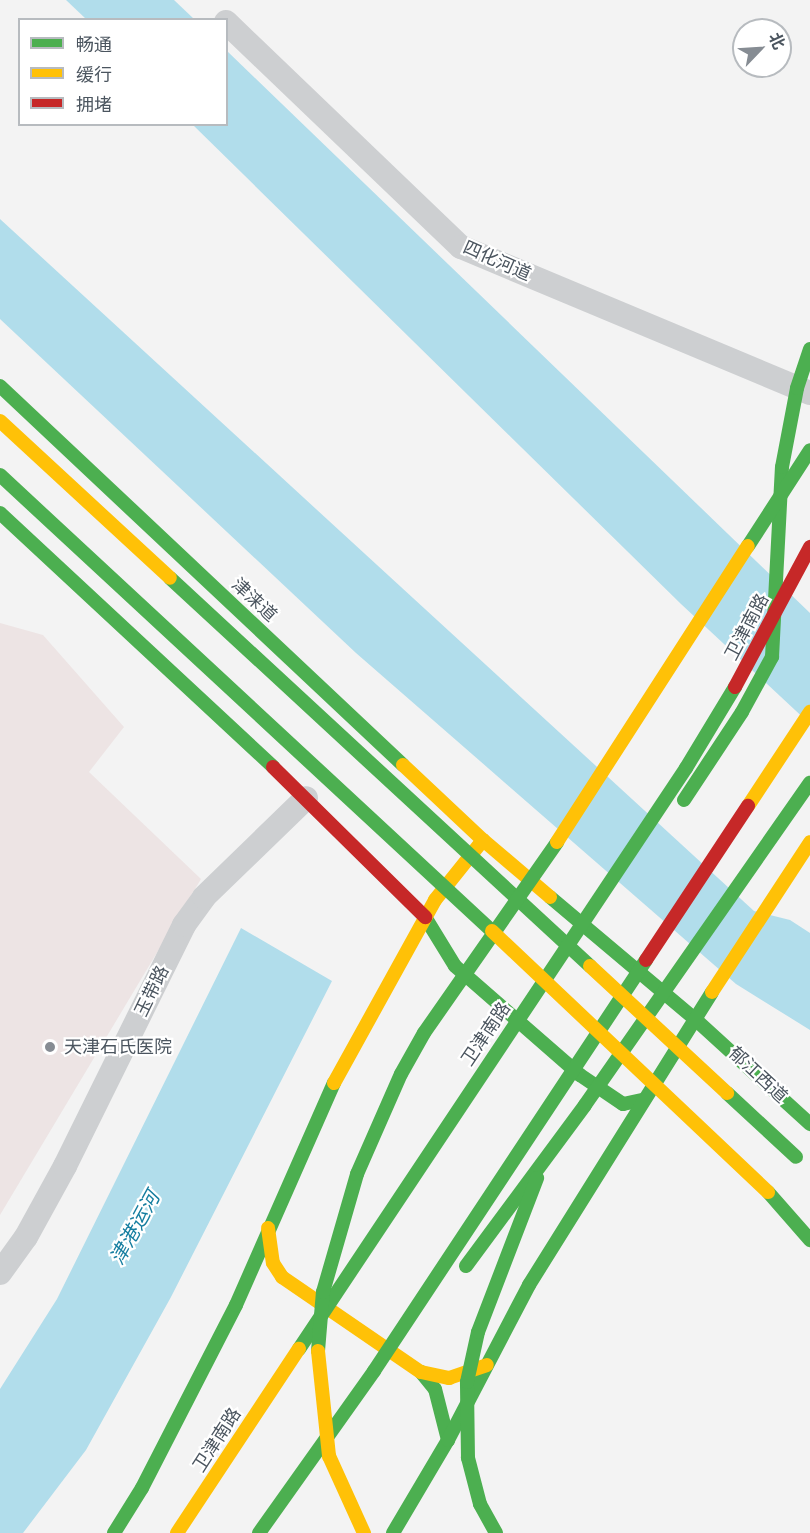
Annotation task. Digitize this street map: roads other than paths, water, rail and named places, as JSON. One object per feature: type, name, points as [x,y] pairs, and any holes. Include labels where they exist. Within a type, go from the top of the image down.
[{"type":"main road","points":[[678,809],[767,670],[776,642],[782,467],[804,390],[810,349]]},
{"type":"main road","name":"津涞道","points":[[0,386],[483,840],[598,928]]},
{"type":"main road","points":[[0,421],[810,1171]]},
{"type":"main road","points":[[364,1533],[329,1456],[317,1361],[323,1292],[357,1174],[401,1074],[424,1033],[593,789],[810,450]]},
{"type":"main road","points":[[0,475],[643,1070],[768,1192],[810,1240]]},
{"type":"main road","points":[[0,513],[306,798],[425,917],[455,966],[572,1068],[622,1104],[642,1100]]},
{"type":"main road","name":"卫津南路","points":[[177,1533],[686,768],[729,698],[810,547]]},
{"type":"main road","points":[[260,1533],[374,1371],[810,712]]},
{"type":"main road","points":[[455,1280],[543,1161],[810,783]]},
{"type":"main road","points":[[114,1533],[142,1488],[242,1292],[316,1117],[425,917],[483,840]]},
{"type":"main road","points":[[393,1533],[448,1440],[529,1285],[642,1100],[810,842]]},
{"type":"main road","name":"郁江西道","points":[[598,928],[810,1124]]},
{"type":"main road","name":"郁江西道","points":[[674,1052],[697,1047],[706,1052]]},
{"type":"main road","points":[[496,1533],[480,1504],[470,1466],[465,1432],[466,1382],[484,1314],[543,1161]]},
{"type":"main road","points":[[268,1228],[273,1263],[282,1277],[421,1372],[435,1389],[448,1440]]},
{"type":"main road","points":[[242,1292],[265,1278],[282,1277]]},
{"type":"main road","points":[[374,1371],[434,1307]]},
{"type":"main road","points":[[421,1372],[449,1378],[487,1365]]},
{"type":"street","name":"四化河道","points":[[228,24],[461,247],[804,390]]},
{"type":"street","name":"玉带路","points":[[0,1274],[65,1166],[184,925],[204,897],[306,798]]},
{"type":"water","points":[[66,0],[174,0],[193,18],[85,18]]},
{"type":"water","points":[[228,52],[810,613],[810,724],[681,604],[194,126],[228,126]]},
{"type":"water","points":[[0,219],[754,911],[790,920],[810,933],[810,1030],[736,984],[356,653],[0,319]]},
{"type":"water","name":"津港运河","points":[[241,928],[332,981],[171,1297],[86,1450],[23,1533],[0,1533],[0,1389],[57,1299]]},
{"type":"place","name":"天津石氏医院","points":[[50,1047]]}]
